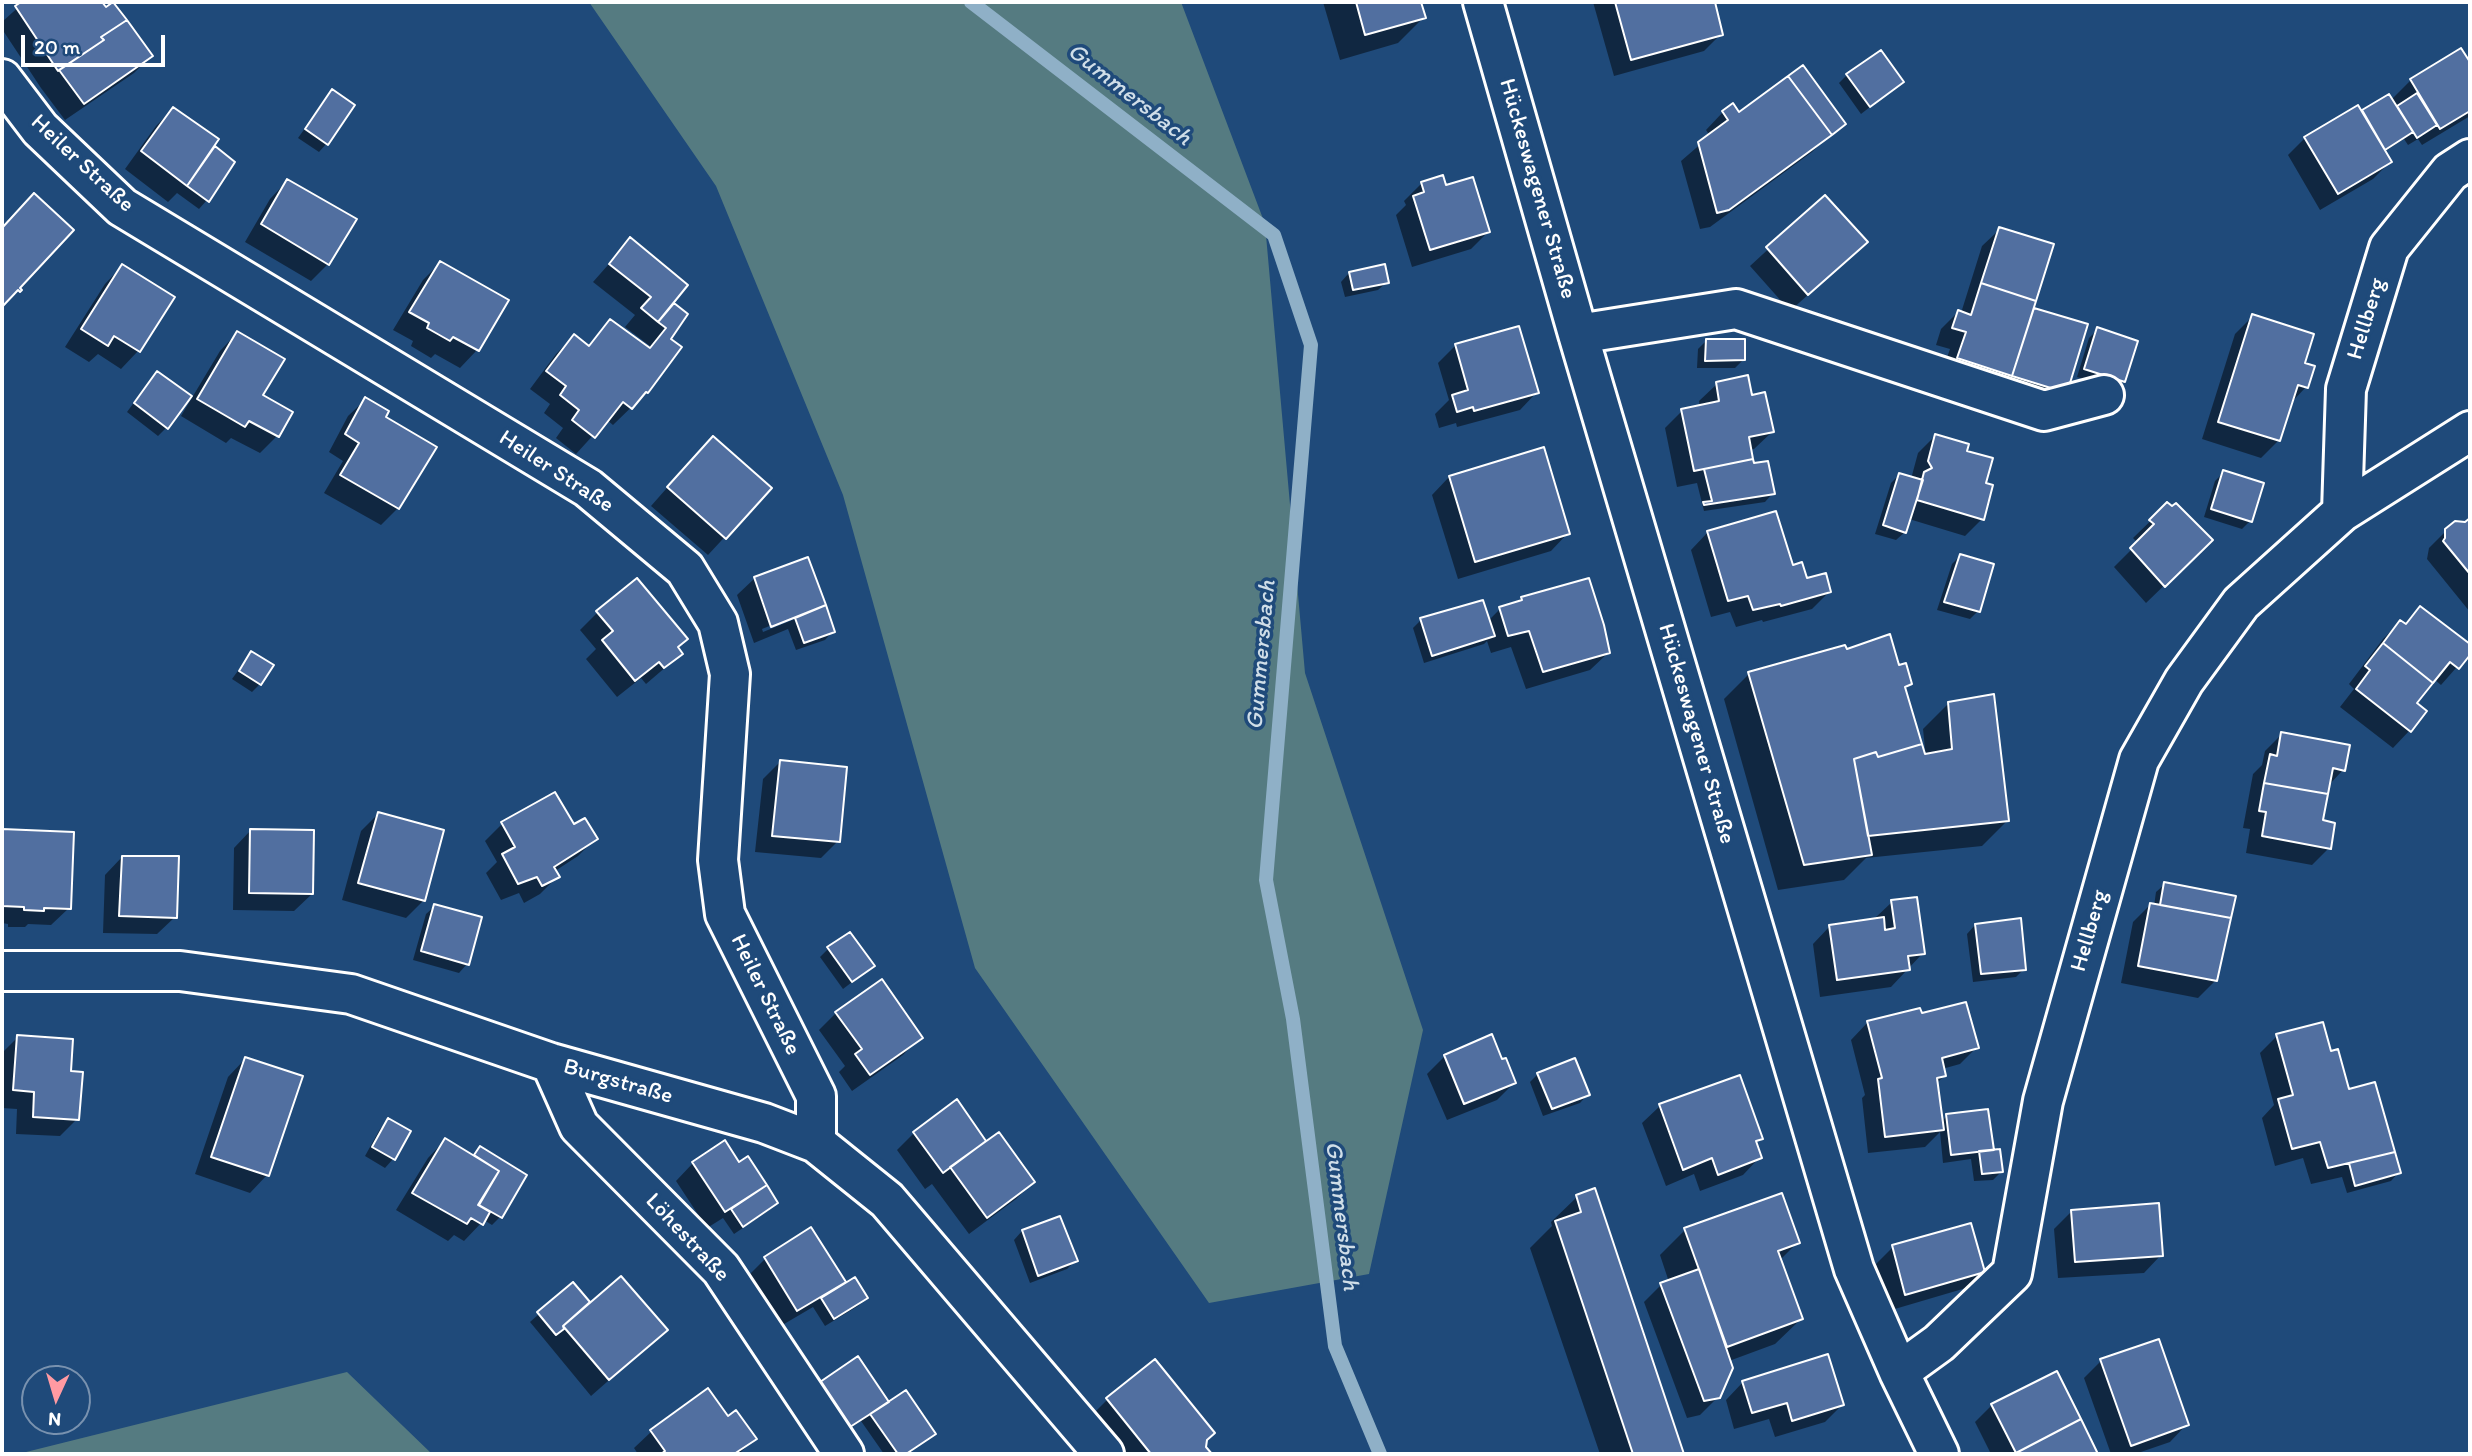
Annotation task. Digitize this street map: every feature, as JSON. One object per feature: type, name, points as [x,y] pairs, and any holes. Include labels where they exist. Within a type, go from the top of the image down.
[{"type":"street","name":"Hückeswagener Straße","points":[[1483,2],[1578,334],[1854,1269],[1899,1372],[1939,1454]]},
{"type":"street","name":"Heiler Straße","points":[[2,79],[40,129],[122,207],[588,488],[685,569],[718,623],[730,674],[718,860],[725,914],[816,1096],[816,1143]]},
{"type":"street","name":"Hellberg","points":[[2342,512],[2346,388],[2389,248],[2450,172],[2470,159]]},
{"type":"street","points":[[1578,334],[1736,309],[2044,411],[2104,395]]},
{"type":"street","name":"Hellberg","points":[[1899,1372],[1939,1343],[2012,1273],[2043,1101],[2138,760],[2184,681],[2241,603],[2342,512],[2470,431]]},
{"type":"street","name":"Burgstraße","points":[[2,971],[180,971],[351,995],[551,1063],[764,1123],[816,1143],[887,1199],[1104,1454]]},
{"type":"street","name":"Löhestraße","points":[[551,1063],[579,1126],[721,1269],[844,1454]]},
{"type":"green space","points":[[589,2],[1181,2],[1265,224],[1305,673],[1423,1030],[1369,1274],[1209,1303],[975,968],[843,495],[716,186]]},
{"type":"green space","points":[[347,1372],[432,1454],[18,1454]]},
{"type":"building","points":[[21,2],[102,2],[106,7],[113,2],[127,20],[101,37],[104,40],[58,71],[15,6]]},
{"type":"building","points":[[1356,2],[1421,2],[1426,18],[1365,35]]},
{"type":"building","points":[[1615,2],[1715,2],[1723,35],[1631,60]]},
{"type":"building","points":[[127,20],[153,56],[84,104],[59,70],[104,40],[101,37]]},
{"type":"building","points":[[2461,48],[2470,62],[2470,111],[2440,129],[2410,79]]},
{"type":"building","points":[[1881,50],[1904,82],[1870,107],[1846,74]]},
{"type":"building","points":[[1803,65],[1846,124],[1832,135],[1788,76]]},
{"type":"building","points":[[1788,76],[1832,135],[1729,210],[1717,213],[1698,142],[1728,120],[1722,111],[1733,103],[1739,112]]},
{"type":"building","points":[[332,89],[355,105],[328,145],[305,129]]},
{"type":"building","points":[[2417,93],[2437,125],[2417,138],[2397,106]]},
{"type":"building","points":[[2389,94],[2413,132],[2385,150],[2362,110]]},
{"type":"building","points":[[2358,105],[2392,162],[2338,194],[2304,137]]},
{"type":"building","points":[[173,107],[219,139],[187,186],[141,151]]},
{"type":"building","points":[[215,146],[235,162],[209,202],[187,186]]},
{"type":"building","points":[[1443,175],[1446,185],[1473,177],[1490,232],[1430,250],[1413,196],[1424,192],[1421,182]]},
{"type":"building","points":[[287,179],[357,219],[329,265],[261,224]]},
{"type":"building","points":[[34,193],[74,230],[20,288],[22,290],[18,290],[2,307],[2,228]]},
{"type":"building","points":[[1825,195],[1868,242],[1808,295],[1766,247]]},
{"type":"building","points":[[1999,227],[2054,244],[2036,301],[1981,283]]},
{"type":"building","points":[[630,237],[688,285],[658,322],[641,308],[651,297],[609,264]]},
{"type":"building","points":[[440,261],[509,300],[479,351],[453,337],[450,341],[427,328],[429,323],[409,312]]},
{"type":"building","points":[[122,264],[175,297],[140,352],[114,336],[108,346],[81,329]]},
{"type":"building","points":[[1385,264],[1389,283],[1353,290],[1349,272]]},
{"type":"building","points":[[1981,283],[2036,301],[2012,376],[1957,358],[1966,332],[1952,328],[1958,310],[1971,315]]},
{"type":"building","points":[[674,303],[688,314],[671,339],[682,347],[648,393],[646,392],[632,409],[623,402],[595,438],[572,420],[579,410],[560,395],[566,386],[546,371],[574,334],[589,346],[610,319],[650,348],[666,328],[658,322]]},
{"type":"building","points":[[2034,308],[2088,324],[2067,393],[2012,376]]},
{"type":"building","points":[[2252,314],[2314,334],[2305,363],[2315,366],[2308,388],[2298,385],[2280,441],[2218,422]]},
{"type":"building","points":[[1519,326],[1539,393],[1474,411],[1473,407],[1457,412],[1452,395],[1468,390],[1455,344]]},
{"type":"building","points":[[2097,327],[2138,341],[2125,382],[2084,369]]},
{"type":"building","points":[[237,331],[285,359],[263,395],[293,412],[279,437],[249,421],[245,427],[197,399]]},
{"type":"building","points":[[1706,339],[1745,339],[1745,360],[1705,361]]},
{"type":"building","points":[[157,371],[192,396],[168,429],[134,403]]},
{"type":"building","points":[[1748,375],[1752,395],[1765,392],[1774,432],[1749,437],[1753,459],[1694,471],[1681,409],[1719,401],[1716,382]]},
{"type":"building","points":[[365,397],[389,411],[386,417],[437,447],[399,509],[340,475],[359,443],[345,434]]},
{"type":"building","points":[[1935,434],[1969,444],[1967,451],[1993,458],[1986,483],[1993,485],[1984,520],[1917,500],[1924,472],[1932,468],[1928,461]]},
{"type":"building","points":[[713,436],[772,488],[726,539],[667,487]]},
{"type":"building","points":[[1544,447],[1570,534],[1475,562],[1449,476]]},
{"type":"building","points":[[1753,459],[1754,463],[1768,461],[1775,494],[1704,505],[1703,502],[1712,501],[1704,469]]},
{"type":"building","points":[[2223,470],[2264,483],[2252,522],[2211,509]]},
{"type":"building","points":[[1899,473],[1923,480],[1906,533],[1883,525]]},
{"type":"building","points":[[2167,502],[2172,506],[2176,503],[2213,540],[2165,587],[2130,548],[2154,524],[2149,520]]},
{"type":"building","points":[[1776,511],[1793,565],[1802,562],[1807,578],[1826,573],[1831,592],[1781,606],[1780,604],[1753,610],[1748,596],[1728,601],[1707,531]]},
{"type":"building","points":[[2470,518],[2470,574],[2443,541],[2445,529],[2455,521],[2465,522]]},
{"type":"building","points":[[1960,554],[1994,564],[1980,612],[1944,602]]},
{"type":"building","points":[[808,557],[826,605],[771,627],[754,577]]},
{"type":"building","points":[[637,578],[688,639],[678,647],[683,654],[664,668],[659,662],[635,681],[602,640],[613,631],[596,611]]},
{"type":"building","points":[[1589,578],[1610,653],[1543,672],[1529,631],[1508,636],[1499,607],[1522,600],[1521,597]]},
{"type":"building","points":[[1483,600],[1495,636],[1432,656],[1420,618]]},
{"type":"building","points":[[826,605],[835,632],[804,643],[795,618]]},
{"type":"building","points":[[2420,606],[2470,644],[2470,655],[2459,669],[2450,662],[2433,683],[2383,643],[2400,620],[2406,624]]},
{"type":"building","points":[[1890,634],[1899,665],[1906,663],[1912,684],[1905,687],[1922,744],[1878,757],[1876,752],[1854,759],[1872,855],[1804,865],[1748,672],[1845,645],[1847,649]]},
{"type":"building","points":[[2383,643],[2433,683],[2417,703],[2427,711],[2411,732],[2356,689],[2370,670],[2365,666]]},
{"type":"building","points":[[251,651],[274,665],[261,685],[239,671]]},
{"type":"building","points":[[1994,694],[2009,821],[1868,836],[1854,759],[1876,752],[1878,757],[1922,744],[1925,754],[1952,749],[1948,702]]},
{"type":"building","points":[[2281,732],[2350,745],[2345,771],[2333,768],[2328,794],[2264,783],[2270,754],[2277,756]]},
{"type":"building","points":[[780,760],[847,767],[840,842],[772,836]]},
{"type":"building","points":[[2264,783],[2328,794],[2323,820],[2335,823],[2331,849],[2262,836],[2266,812],[2259,811]]},
{"type":"building","points":[[555,792],[574,824],[585,818],[598,839],[554,867],[560,877],[542,886],[537,877],[518,884],[502,854],[515,847],[501,822]]},
{"type":"building","points":[[378,812],[444,830],[425,901],[358,883]]},
{"type":"building","points":[[2,829],[74,832],[71,909],[44,908],[44,911],[2,906]]},
{"type":"building","points":[[250,829],[314,830],[313,894],[249,893]]},
{"type":"building","points":[[122,856],[179,856],[177,918],[119,916]]},
{"type":"building","points":[[2164,882],[2236,896],[2231,918],[2160,905]]},
{"type":"building","points":[[1917,897],[1925,954],[1908,956],[1910,970],[1837,980],[1829,925],[1884,917],[1885,930],[1895,928],[1891,900]]},
{"type":"building","points":[[2150,903],[2231,918],[2217,981],[2138,966]]},
{"type":"building","points":[[434,904],[482,917],[469,965],[421,951]]},
{"type":"building","points":[[2021,918],[2026,970],[1981,974],[1975,924]]},
{"type":"building","points":[[850,932],[875,966],[852,982],[827,947]]},
{"type":"building","points":[[882,979],[923,1038],[870,1075],[855,1054],[862,1049],[835,1012]]},
{"type":"building","points":[[1966,1002],[1979,1048],[1942,1058],[1946,1076],[1937,1078],[1944,1130],[1885,1137],[1878,1079],[1882,1078],[1867,1021],[1920,1008],[1922,1013]]},
{"type":"building","points":[[2323,1022],[2331,1051],[2338,1049],[2349,1089],[2375,1082],[2395,1152],[2328,1168],[2320,1142],[2292,1149],[2278,1099],[2293,1095],[2276,1034]]},
{"type":"building","points":[[1492,1034],[1516,1083],[1464,1104],[1444,1055]]},
{"type":"building","points":[[17,1035],[73,1039],[71,1071],[83,1072],[79,1120],[33,1117],[34,1092],[13,1090]]},
{"type":"building","points":[[245,1057],[303,1076],[269,1176],[211,1157]]},
{"type":"building","points":[[1575,1058],[1590,1095],[1552,1109],[1537,1073]]},
{"type":"building","points":[[1740,1075],[1763,1139],[1756,1141],[1762,1158],[1718,1175],[1712,1158],[1683,1170],[1659,1104]]},
{"type":"building","points":[[957,1099],[986,1141],[943,1173],[913,1132]]},
{"type":"building","points":[[1988,1109],[1994,1150],[1951,1155],[1946,1114]]},
{"type":"building","points":[[388,1118],[411,1131],[395,1160],[372,1147]]},
{"type":"building","points":[[999,1132],[1035,1182],[987,1218],[950,1167]]},
{"type":"building","points":[[445,1138],[499,1171],[478,1205],[490,1212],[483,1225],[471,1218],[467,1224],[412,1193]]},
{"type":"building","points":[[725,1140],[739,1162],[748,1156],[767,1185],[725,1212],[692,1162]]},
{"type":"building","points":[[480,1146],[527,1175],[502,1218],[479,1205],[499,1171],[474,1155]]},
{"type":"building","points":[[2000,1149],[2003,1172],[1982,1174],[1979,1151]]},
{"type":"building","points":[[2395,1152],[2401,1173],[2355,1186],[2349,1163]]},
{"type":"building","points":[[767,1185],[778,1203],[743,1227],[731,1209]]},
{"type":"building","points":[[1595,1188],[1684,1454],[1633,1454],[1555,1221],[1581,1212],[1576,1195]]},
{"type":"building","points":[[1782,1193],[1800,1243],[1778,1251],[1803,1319],[1727,1347],[1684,1228]]},
{"type":"building","points":[[2159,1203],[2163,1256],[2075,1262],[2071,1210]]},
{"type":"building","points":[[1060,1216],[1078,1261],[1038,1276],[1022,1230]]},
{"type":"building","points":[[1971,1223],[1985,1272],[1905,1295],[1892,1245]]},
{"type":"building","points":[[811,1227],[846,1282],[797,1311],[764,1257]]},
{"type":"building","points":[[1699,1269],[1733,1368],[1720,1398],[1704,1401],[1660,1283]]},
{"type":"building","points":[[621,1276],[668,1330],[609,1380],[563,1326]]},
{"type":"building","points":[[855,1277],[868,1298],[834,1319],[821,1298]]},
{"type":"building","points":[[573,1282],[590,1302],[556,1335],[537,1312]]},
{"type":"building","points":[[2159,1339],[2189,1425],[2131,1446],[2100,1359]]},
{"type":"building","points":[[1828,1354],[1844,1405],[1792,1421],[1787,1403],[1752,1413],[1742,1381]]},
{"type":"building","points":[[858,1356],[889,1402],[850,1427],[820,1382]]},
{"type":"building","points":[[1155,1359],[1215,1433],[1207,1440],[1206,1447],[1212,1454],[1151,1454],[1106,1398]]},
{"type":"building","points":[[2057,1371],[2081,1419],[2016,1453],[1991,1404]]},
{"type":"building","points":[[708,1388],[728,1416],[736,1410],[757,1439],[734,1454],[661,1454],[665,1451],[650,1430]]},
{"type":"building","points":[[906,1390],[936,1434],[906,1454],[898,1454],[870,1414]]},
{"type":"building","points":[[2081,1419],[2098,1454],[2016,1454],[2016,1453]]},
{"type":"waterway","name":"Gummersbach","points":[[971,2],[1274,235],[1311,345],[1266,880],[1293,1019],[1335,1346],[1380,1454]]}]
